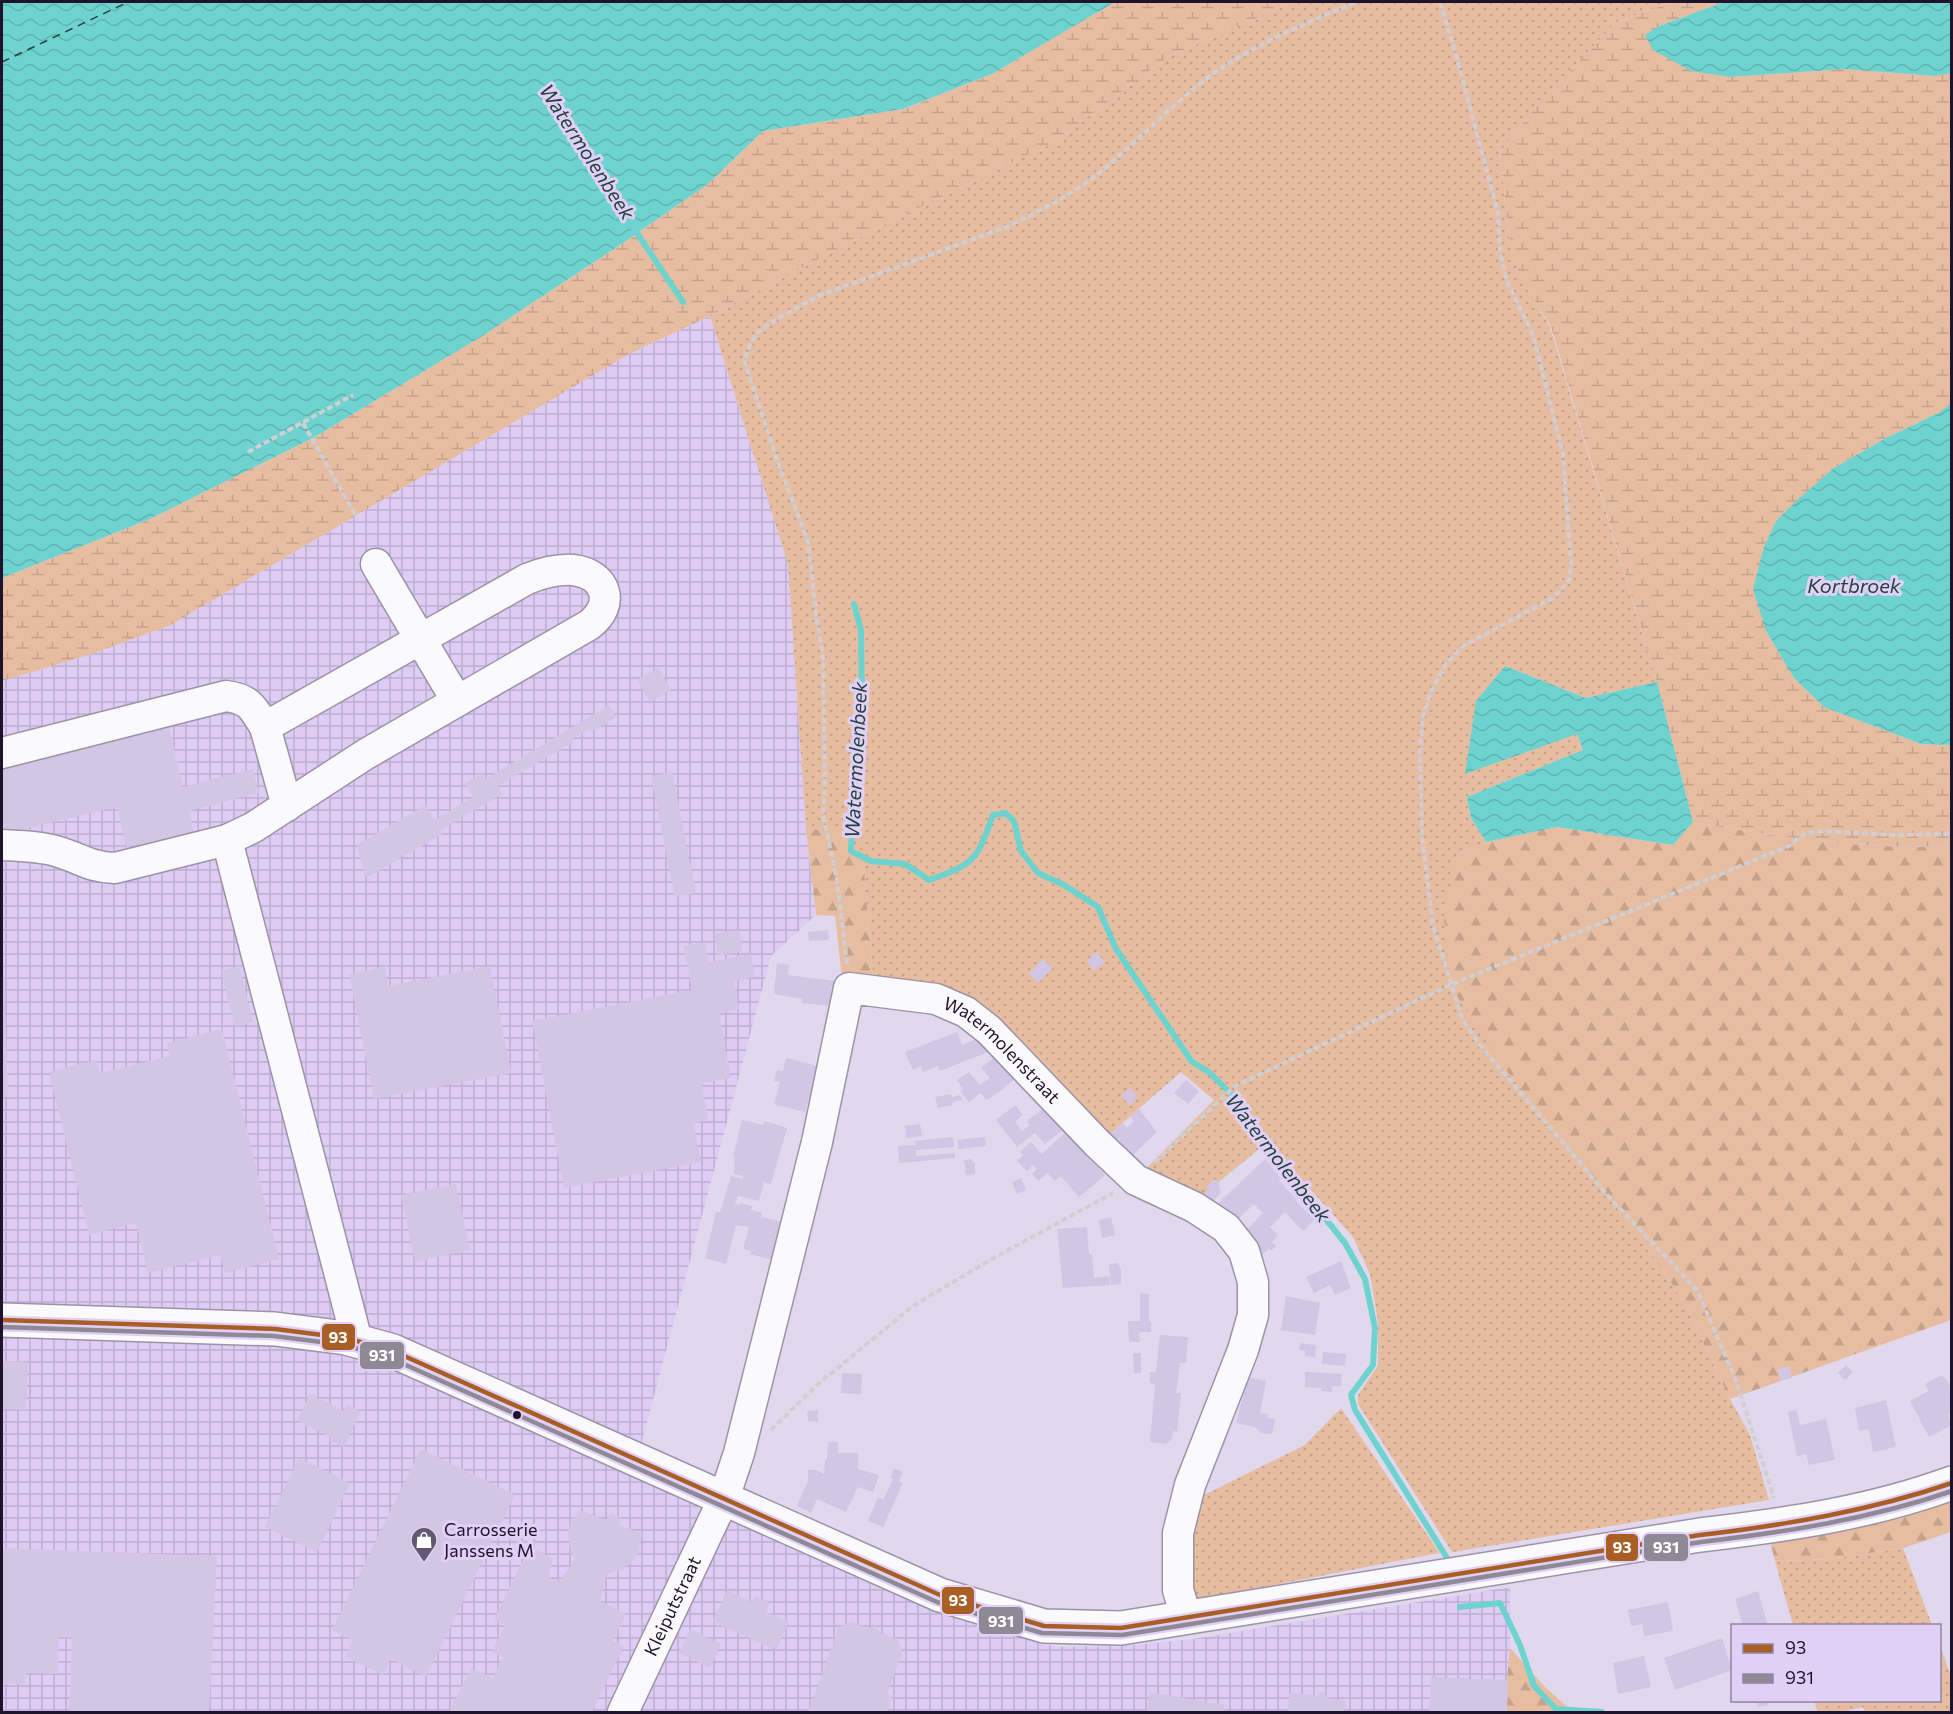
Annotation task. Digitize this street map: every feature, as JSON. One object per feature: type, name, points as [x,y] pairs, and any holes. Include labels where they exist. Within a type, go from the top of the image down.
[{"type":"main road","points":[[2,1320],[275,1329],[357,1341],[393,1352],[940,1595],[1044,1626],[1121,1628],[1700,1535],[1783,1525],[1849,1513],[1911,1498],[1952,1483]]},
{"type":"street","points":[[376,564],[457,701]]},
{"type":"street","points":[[2,845],[34,846],[60,852],[96,867],[115,868],[226,840],[254,827],[288,806],[366,753],[589,625],[600,617],[605,593],[600,583],[590,574],[575,570],[542,573],[527,579],[265,727]]},
{"type":"street","points":[[2,753],[226,696],[241,698],[250,705],[265,727],[288,806]]},
{"type":"street","points":[[226,840],[357,1341]]},
{"type":"street","name":"Watermolenstraat","points":[[849,988],[936,999],[966,1012],[989,1030],[1096,1142],[1136,1180],[1194,1208],[1226,1228],[1244,1251],[1253,1282],[1253,1315],[1190,1485],[1178,1533],[1178,1590],[1186,1616]]},
{"type":"street","points":[[724,1498],[739,1453],[817,1142],[849,988]]},
{"type":"street","name":"Kleiputstraat","points":[[622,1713],[724,1498]]},
{"type":"path","points":[[849,988],[837,880],[824,815],[823,654],[808,542],[776,457],[744,358],[756,333],[818,296],[1006,227],[1035,214],[1071,193],[1103,170],[1168,110],[1215,73],[1263,44],[1356,2]]},
{"type":"path","points":[[1440,2],[1498,213],[1500,252],[1506,279],[1533,335],[1563,454],[1571,565],[1569,581],[1553,598],[1463,646],[1446,664],[1431,692],[1423,716],[1420,753],[1422,836],[1433,926],[1462,1018],[1480,1046],[1608,1196],[1697,1290],[1735,1378],[1783,1525]]},
{"type":"path","points":[[248,452],[353,395]]},
{"type":"path","points":[[303,423],[356,516]]},
{"type":"path","points":[[768,1433],[817,1386],[913,1306],[990,1260],[1136,1180],[1235,1086],[1450,985],[1789,846],[1804,834],[1824,831],[1893,835],[1952,834]]},
{"type":"shaded area","points":[[710,316],[788,564],[806,830],[816,915],[771,956],[633,1475],[926,1608],[1056,1647],[1123,1646],[1193,1639],[1510,1587],[1510,1648],[1504,1712],[2,1712],[2,681],[89,655],[171,625],[629,354]]},
{"type":"green space","points":[[1115,2],[1293,2],[1168,57],[1054,142],[884,225],[710,316],[629,354],[171,625],[89,655],[2,681],[2,578],[150,519],[313,438],[484,335],[623,243],[708,184],[763,131],[904,109],[992,74]]},
{"type":"green space","points":[[1293,2],[1673,2],[1616,22],[1538,104],[1500,152],[1510,242],[1520,276],[1550,327],[1657,682],[1586,698],[1505,666],[1577,734],[1583,750],[1467,797],[1471,818],[1486,842],[1456,855],[1501,1064],[1610,1198],[1667,1276],[1688,1311],[1750,1435],[1769,1500],[1453,1552],[1439,1553],[1192,1601],[1185,1577],[1198,1498],[1305,1445],[1341,1408],[1439,1552],[1452,1552],[1358,1404],[1358,1395],[1378,1365],[1378,1322],[1370,1274],[1353,1237],[1265,1144],[1197,1200],[1142,1173],[1214,1100],[1181,1072],[1103,1140],[1023,1048],[873,978],[864,867],[847,829],[806,830],[788,564],[710,316],[884,225],[1054,142],[1168,57]]},
{"type":"green space","points":[[1673,2],[1724,2],[1659,26],[1730,77],[1844,69],[1936,76],[1951,73],[1951,403],[1940,412],[1884,439],[1834,468],[1776,521],[1764,547],[1766,631],[1794,678],[1824,707],[1921,744],[1951,745],[1951,846],[1854,844],[1757,833],[1693,822],[1657,682],[1551,327],[1520,277],[1510,242],[1500,152],[1538,104],[1616,22]]},
{"type":"green space","points":[[1693,822],[1757,833],[1854,844],[1951,846],[1951,1320],[1730,1399],[1688,1311],[1667,1276],[1610,1198],[1501,1064],[1450,985],[1444,919],[1456,855],[1486,842],[1557,827],[1673,845]]},
{"type":"green space","points":[[847,828],[864,867],[873,978],[842,977],[835,916],[816,915],[806,830]]},
{"type":"green space","points":[[1951,1498],[1951,1532],[1903,1548],[1830,1559],[1775,1561],[1770,1541],[1899,1519]]},
{"type":"green space","points":[[1903,1548],[1932,1624],[1793,1624],[1775,1561],[1830,1559]]},
{"type":"green space","points":[[1510,1648],[1545,1687],[1573,1712],[1504,1712]]},
{"type":"green space","points":[[1941,1648],[1951,1677],[1951,1712],[1865,1712],[1863,1707],[1843,1712],[1818,1712],[1814,1702],[1941,1702]]},
{"type":"water","points":[[2,2],[1115,2],[992,74],[903,109],[763,131],[708,184],[623,243],[484,335],[313,438],[150,519],[2,578]]},
{"type":"water","points":[[1724,2],[1951,2],[1951,73],[1936,76],[1844,69],[1730,77],[1691,71],[1653,50],[1645,35],[1659,26]]},
{"type":"water","name":"Kortbroek","points":[[1951,403],[1951,745],[1921,744],[1824,707],[1794,678],[1766,631],[1753,589],[1764,547],[1776,521],[1796,501],[1834,468],[1884,439],[1940,412]]},
{"type":"water","points":[[1505,666],[1586,698],[1657,682],[1693,822],[1673,845],[1557,827],[1486,842],[1471,818],[1467,797],[1583,750],[1577,734],[1465,774],[1476,701]]},
{"type":"building","points":[[658,668],[671,690],[650,702],[637,680]]},
{"type":"building","points":[[609,705],[616,717],[592,732],[590,729],[572,739],[573,742],[498,786],[502,794],[440,831],[442,834],[366,878],[357,845],[426,805],[434,820],[473,797],[465,783],[482,773],[486,779]]},
{"type":"building","points":[[169,728],[183,787],[253,769],[259,793],[189,811],[194,832],[126,847],[117,807],[5,833],[2,818],[2,769]]},
{"type":"building","points":[[672,771],[696,893],[675,897],[651,777]]},
{"type":"building","points":[[739,930],[743,951],[718,956],[714,934]]},
{"type":"building","points":[[828,930],[829,940],[809,941],[808,932]]},
{"type":"building","points":[[705,942],[709,962],[751,954],[755,977],[734,981],[739,1009],[719,1013],[731,1078],[702,1083],[708,1120],[693,1123],[701,1162],[564,1188],[532,1021],[692,990],[683,946]]},
{"type":"building","points":[[3,945],[8,1097],[2,1097]]},
{"type":"building","points":[[1097,952],[1105,963],[1093,971],[1087,960]]},
{"type":"building","points":[[1043,959],[1053,968],[1038,983],[1029,974]]},
{"type":"building","points":[[777,963],[789,965],[788,975],[843,982],[840,1007],[802,1003],[802,999],[774,994]]},
{"type":"building","points":[[239,966],[253,1022],[234,1026],[221,971]]},
{"type":"building","points":[[490,966],[511,1073],[374,1099],[349,974],[385,967],[388,986]]},
{"type":"building","points":[[222,1029],[279,1259],[225,1273],[220,1255],[148,1273],[136,1223],[89,1235],[49,1072],[96,1060],[100,1073],[170,1056],[167,1043]]},
{"type":"building","points":[[957,1032],[962,1045],[982,1037],[988,1052],[940,1071],[938,1066],[923,1072],[921,1066],[913,1070],[905,1052]]},
{"type":"building","points":[[999,1053],[1019,1076],[991,1098],[986,1100],[980,1093],[969,1102],[960,1091],[963,1089],[957,1080],[969,1072],[980,1085],[990,1078],[981,1068]]},
{"type":"building","points":[[786,1058],[818,1066],[805,1112],[774,1104],[780,1082],[774,1081],[777,1070],[783,1071]]},
{"type":"building","points":[[1186,1080],[1199,1091],[1188,1104],[1174,1093]]},
{"type":"building","points":[[1130,1088],[1138,1097],[1130,1105],[1121,1096]]},
{"type":"building","points":[[951,1094],[952,1097],[960,1095],[962,1100],[953,1102],[953,1105],[938,1108],[935,1097]]},
{"type":"building","points":[[1015,1105],[1023,1115],[1015,1122],[1022,1131],[1030,1125],[1027,1121],[1046,1106],[1064,1129],[1045,1144],[1035,1133],[1017,1147],[996,1120]]},
{"type":"building","points":[[1139,1109],[1157,1132],[1133,1155],[1118,1139],[1110,1148],[1102,1140],[1123,1123],[1127,1128],[1134,1121],[1130,1116]]},
{"type":"building","points":[[742,1120],[763,1125],[764,1121],[787,1128],[771,1184],[764,1182],[759,1201],[738,1196],[735,1204],[752,1206],[751,1210],[762,1213],[761,1217],[783,1222],[773,1260],[750,1254],[751,1251],[743,1249],[749,1227],[736,1225],[726,1264],[705,1258],[716,1212],[720,1212],[731,1176],[743,1179],[743,1176],[734,1174],[735,1157],[733,1156]]},
{"type":"building","points":[[920,1124],[922,1136],[906,1138],[905,1126]]},
{"type":"building","points":[[1067,1131],[1098,1162],[1096,1165],[1105,1175],[1079,1197],[1061,1176],[1055,1181],[1047,1173],[1039,1181],[1032,1174],[1037,1169],[1033,1165],[1027,1171],[1017,1161],[1023,1155],[1020,1152],[1031,1142],[1042,1154]]},
{"type":"building","points":[[953,1137],[954,1147],[916,1150],[916,1156],[955,1153],[955,1158],[899,1163],[898,1146],[916,1145],[915,1141]]},
{"type":"building","points":[[985,1137],[986,1146],[959,1149],[957,1140]]},
{"type":"building","points":[[970,1159],[975,1163],[975,1174],[966,1175],[964,1160]]},
{"type":"building","points":[[1265,1159],[1281,1178],[1279,1180],[1314,1220],[1303,1231],[1285,1212],[1270,1227],[1278,1235],[1272,1242],[1276,1246],[1271,1251],[1269,1248],[1260,1257],[1250,1248],[1256,1242],[1245,1231],[1263,1213],[1254,1204],[1237,1220],[1210,1211]]},
{"type":"building","points":[[1021,1178],[1026,1190],[1017,1194],[1012,1182]]},
{"type":"building","points":[[1214,1179],[1218,1181],[1221,1193],[1212,1202],[1204,1194],[1209,1189],[1206,1187]]},
{"type":"building","points":[[456,1184],[470,1250],[415,1262],[401,1195]]},
{"type":"building","points":[[1111,1217],[1115,1235],[1102,1238],[1099,1220]]},
{"type":"building","points":[[1087,1227],[1094,1278],[1109,1276],[1110,1285],[1063,1288],[1057,1229]]},
{"type":"building","points":[[1341,1261],[1351,1288],[1335,1295],[1330,1285],[1314,1293],[1306,1277]]},
{"type":"building","points":[[1118,1263],[1121,1270],[1121,1284],[1111,1285],[1109,1264]]},
{"type":"building","points":[[1140,1293],[1149,1294],[1151,1332],[1139,1332],[1140,1342],[1129,1342],[1128,1321],[1140,1321]]},
{"type":"building","points":[[1286,1296],[1320,1303],[1315,1335],[1281,1330]]},
{"type":"building","points":[[1160,1335],[1188,1337],[1186,1363],[1180,1363],[1176,1393],[1181,1393],[1177,1432],[1173,1431],[1172,1439],[1166,1444],[1150,1442],[1155,1384],[1150,1383],[1150,1372],[1156,1372]]},
{"type":"building","points":[[1300,1343],[1316,1345],[1315,1357],[1305,1356],[1305,1351],[1299,1350]]},
{"type":"building","points":[[1323,1352],[1346,1354],[1345,1366],[1322,1364]]},
{"type":"building","points":[[1133,1353],[1141,1353],[1141,1373],[1134,1373]]},
{"type":"building","points":[[2,1361],[28,1362],[26,1410],[2,1409]]},
{"type":"building","points":[[1846,1365],[1853,1372],[1845,1380],[1838,1373]]},
{"type":"building","points":[[1789,1366],[1792,1378],[1781,1381],[1777,1369]]},
{"type":"building","points":[[1305,1372],[1342,1374],[1341,1386],[1332,1386],[1332,1392],[1321,1391],[1322,1388],[1305,1387]]},
{"type":"building","points":[[842,1373],[862,1374],[861,1394],[841,1393]]},
{"type":"building","points":[[1942,1375],[1952,1387],[1952,1413],[1948,1415],[1952,1425],[1929,1437],[1910,1401],[1929,1391],[1925,1384]]},
{"type":"building","points":[[1248,1377],[1266,1381],[1260,1413],[1268,1414],[1267,1418],[1275,1419],[1272,1434],[1261,1433],[1255,1427],[1236,1423]]},
{"type":"building","points":[[310,1394],[344,1411],[347,1405],[361,1411],[344,1447],[329,1440],[331,1437],[297,1421]]},
{"type":"building","points":[[1886,1400],[1896,1447],[1873,1452],[1869,1429],[1859,1431],[1855,1408]]},
{"type":"building","points":[[818,1410],[818,1422],[808,1421],[807,1411]]},
{"type":"building","points":[[1797,1410],[1800,1425],[1826,1419],[1835,1460],[1809,1465],[1806,1454],[1797,1456],[1788,1412]]},
{"type":"building","points":[[828,1442],[838,1442],[838,1453],[858,1453],[858,1469],[879,1475],[873,1492],[858,1487],[846,1512],[817,1499],[811,1513],[797,1506],[808,1481],[808,1470],[816,1470],[824,1474]]},
{"type":"building","name":"Carrosserie Janssens M","points":[[421,1449],[515,1495],[426,1677],[391,1659],[383,1675],[345,1657],[353,1640],[332,1630]]},
{"type":"building","points":[[299,1458],[350,1483],[317,1552],[265,1527]]},
{"type":"building","points":[[894,1468],[903,1472],[899,1481],[903,1483],[883,1527],[868,1521],[878,1497],[883,1500],[893,1479],[890,1478]]},
{"type":"building","points":[[580,1510],[605,1520],[611,1513],[621,1518],[619,1525],[642,1534],[639,1552],[632,1562],[622,1570],[607,1574],[600,1601],[626,1614],[613,1641],[624,1646],[592,1712],[449,1712],[471,1668],[493,1678],[503,1657],[492,1652],[505,1625],[494,1620],[529,1547],[553,1558],[549,1577],[558,1582],[575,1560],[570,1548],[568,1533],[572,1520]]},
{"type":"building","points":[[2,1548],[217,1556],[209,1712],[69,1712],[72,1638],[59,1637],[58,1674],[26,1673],[25,1684],[2,1683]]},
{"type":"building","points":[[727,1590],[752,1602],[755,1596],[770,1603],[766,1612],[789,1622],[776,1650],[713,1622]]},
{"type":"building","points":[[1758,1591],[1767,1624],[1742,1624],[1735,1599]]},
{"type":"building","points":[[1668,1602],[1673,1631],[1644,1636],[1642,1624],[1631,1626],[1628,1610]]},
{"type":"building","points":[[851,1622],[869,1629],[876,1625],[879,1632],[897,1639],[903,1651],[887,1694],[892,1697],[887,1712],[808,1712],[839,1627]]},
{"type":"building","points":[[690,1629],[721,1644],[710,1668],[679,1653]]},
{"type":"building","points":[[1722,1638],[1731,1670],[1675,1690],[1664,1658]]},
{"type":"building","points":[[1644,1656],[1651,1687],[1618,1694],[1613,1663]]},
{"type":"building","points":[[1431,1677],[1508,1680],[1507,1712],[1429,1712]]},
{"type":"building","points":[[1323,1691],[1328,1698],[1346,1701],[1344,1712],[1287,1712],[1290,1692],[1317,1696]]},
{"type":"building","points":[[1150,1692],[1225,1705],[1224,1712],[1146,1712]]},
{"type":"building","points":[[1756,1702],[1767,1702],[1768,1705],[1758,1707]]},
{"type":"waterway","name":"Watermolenbeek","points":[[633,227],[683,302]]},
{"type":"waterway","name":"Watermolenbeek","points":[[854,604],[861,630],[862,710],[852,814],[851,851],[871,861],[905,864],[929,880],[956,869],[972,858],[983,842],[993,815],[1005,813],[1014,821],[1021,851],[1038,873],[1064,885],[1098,907],[1116,949],[1192,1062],[1209,1072],[1238,1101],[1249,1124],[1345,1243],[1365,1279],[1375,1328],[1373,1365],[1351,1395],[1355,1410],[1447,1558]]},
{"type":"waterway","name":"Watermolenbeek","points":[[1460,1607],[1500,1603],[1520,1645],[1534,1686],[1556,1709],[1602,1712]]},
{"type":"ferry route","points":[[2,62],[128,2]]},
{"type":"transit line","name":"93","points":[[2,1320],[275,1329],[346,1338],[393,1351],[940,1595],[1044,1626],[1121,1628],[1700,1535],[1796,1522],[1890,1502],[1952,1483]]},
{"type":"transit line","name":"931","points":[[2,1327],[274,1336],[345,1345],[390,1358],[937,1602],[1042,1633],[1122,1635],[1701,1542],[1796,1529],[1859,1517],[1952,1491]]},
{"type":"place","name":"Carrosserie Janssens M","points":[[424,1563]]}]
